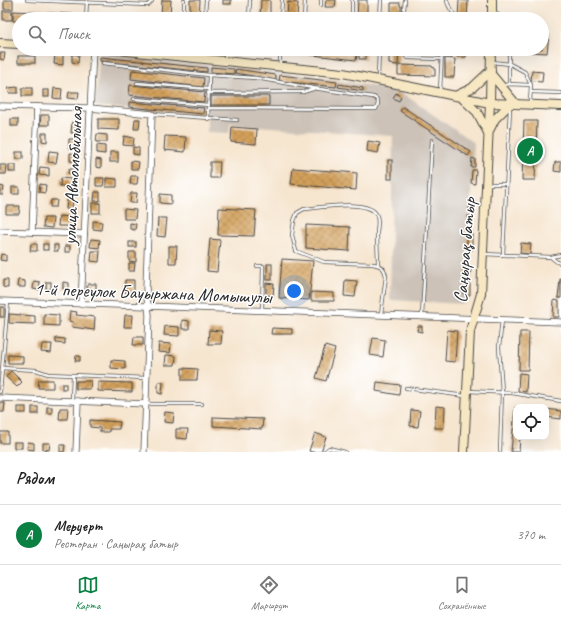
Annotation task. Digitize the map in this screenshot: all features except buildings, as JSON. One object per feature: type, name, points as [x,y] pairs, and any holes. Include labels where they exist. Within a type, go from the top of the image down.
[{"type":"street","points":[[492,0],[492,9]]},
{"type":"street","points":[[0,43],[12,44]]},
{"type":"street","name":"улица Автомобильная","points":[[81,304],[93,56]]},
{"type":"street","points":[[206,56],[344,73],[490,103],[561,106]]},
{"type":"street","name":"Саңырақ батыр","points":[[464,452],[470,331],[481,294],[491,56]]},
{"type":"street","points":[[458,97],[472,88],[491,68],[501,87],[513,104]]},
{"type":"street","points":[[458,97],[476,112],[488,134]]},
{"type":"street","points":[[488,134],[495,119],[513,104]]},
{"type":"street","points":[[0,106],[90,108],[152,114],[146,288],[149,315],[144,452]]},
{"type":"street","points":[[32,232],[37,107]]},
{"type":"street","points":[[0,231],[84,234]]},
{"type":"street","name":"1-й переулок Бауыржана Момышулы","points":[[0,301],[474,319]]},
{"type":"street","points":[[474,319],[561,322]]},
{"type":"street","points":[[0,398],[146,404]]},
{"type":"street","points":[[75,401],[76,452]]},
{"type":"lane","points":[[27,0],[108,2],[148,5],[152,0]]},
{"type":"lane","points":[[184,0],[184,12]]},
{"type":"lane","points":[[205,12],[206,0]]},
{"type":"lane","points":[[249,12],[250,0]]},
{"type":"lane","points":[[282,0],[282,12]]},
{"type":"lane","points":[[304,12],[305,0]]},
{"type":"lane","points":[[321,0],[321,5]]},
{"type":"lane","points":[[352,0],[352,12]]},
{"type":"lane","points":[[380,12],[381,0]]},
{"type":"lane","points":[[404,12],[405,0]]},
{"type":"lane","points":[[448,0],[448,5],[452,12]]},
{"type":"lane","points":[[86,12],[87,2]]},
{"type":"lane","points":[[492,9],[495,12]]},
{"type":"lane","points":[[280,56],[280,66]]},
{"type":"lane","points":[[378,80],[379,56]]},
{"type":"lane","points":[[406,56],[408,58],[441,59]]},
{"type":"lane","points":[[440,93],[441,56]]},
{"type":"lane","points":[[509,56],[509,84]]},
{"type":"lane","points":[[103,64],[208,75],[256,78],[373,97],[377,98],[378,105],[376,109],[209,106],[134,99]]},
{"type":"lane","points":[[491,68],[510,64],[525,72],[531,85],[530,105]]},
{"type":"lane","points":[[208,75],[208,119]]},
{"type":"lane","points":[[136,83],[208,91],[302,92],[313,88]]},
{"type":"lane","points":[[501,87],[509,84],[531,85]]},
{"type":"lane","points":[[531,92],[561,93]]},
{"type":"lane","points":[[502,255],[513,104]]},
{"type":"lane","points":[[152,114],[237,120]]},
{"type":"lane","points":[[422,317],[432,140]]},
{"type":"lane","points":[[486,184],[506,184]]},
{"type":"lane","points":[[378,265],[378,221],[377,214],[372,210],[365,206],[351,205],[304,209],[297,213],[292,235],[296,251],[324,262],[373,264],[382,266],[385,270],[386,276],[381,315]]},
{"type":"lane","points":[[482,254],[552,257],[561,255]]},
{"type":"lane","points":[[552,257],[557,262],[561,263]]},
{"type":"lane","points":[[257,266],[263,266],[262,310]]},
{"type":"lane","points":[[0,392],[8,302]]},
{"type":"lane","points":[[500,450],[502,392],[499,347],[502,320]]},
{"type":"lane","points":[[2,368],[36,370],[48,374],[147,378]]},
{"type":"lane","points":[[73,375],[75,401]]},
{"type":"lane","points":[[406,388],[468,393],[502,392],[561,401]]},
{"type":"lane","points":[[146,404],[202,404]]},
{"type":"lane","points":[[324,452],[329,448],[345,452]]},
{"type":"shaded area","points":[[100,56],[128,56],[321,77],[399,91],[474,143],[464,304],[390,300],[393,136],[230,124],[229,133],[207,132],[207,116],[95,106]]},
{"type":"place","name":"Меруерт","points":[[530,151]]}]
